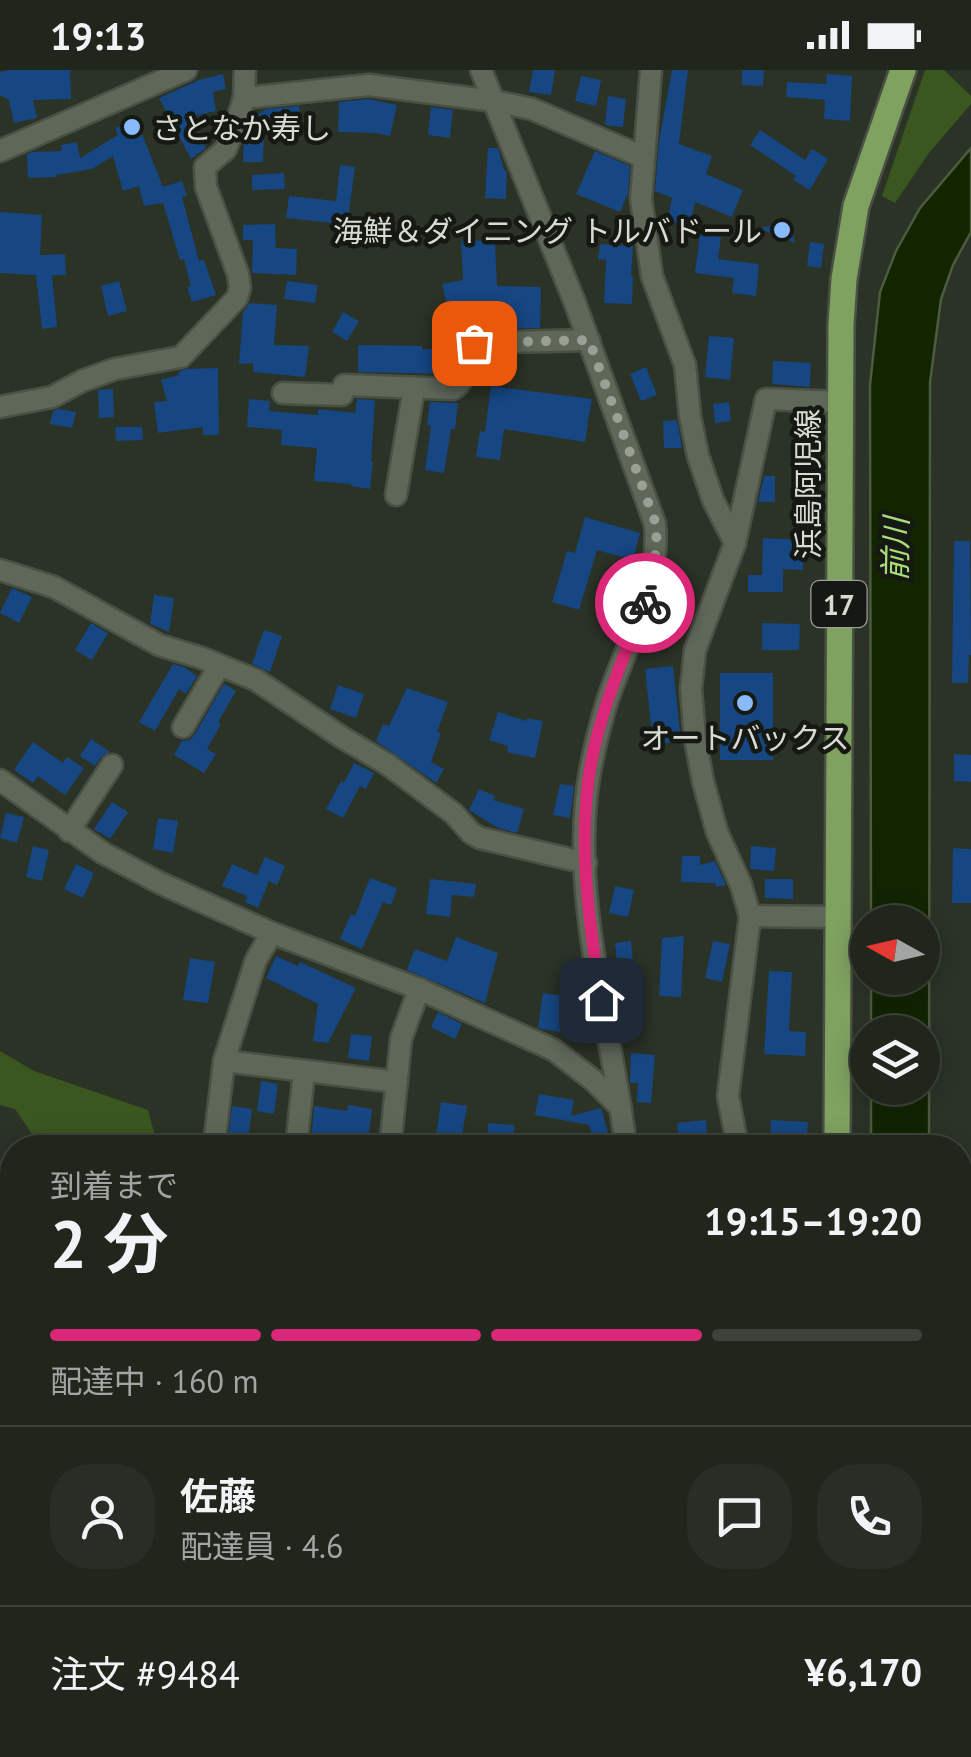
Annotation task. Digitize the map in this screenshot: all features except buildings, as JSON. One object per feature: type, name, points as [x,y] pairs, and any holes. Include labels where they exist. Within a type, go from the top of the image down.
[{"type":"main road","name":"浜島阿児線","points":[[837,1135],[841,325],[849,240],[866,171],[903,70]]},
{"type":"street","points":[[0,151],[186,70]]},
{"type":"street","points":[[0,407],[52,397],[115,370],[181,357],[237,298],[238,274],[204,177],[208,163],[226,150],[244,98],[245,70]]},
{"type":"street","points":[[481,70],[589,340],[656,524],[657,544],[646,602],[606,705],[586,802],[592,946],[624,1135]]},
{"type":"street","points":[[651,70],[641,199],[652,276],[686,365],[698,456],[713,500],[735,543]]},
{"type":"street","points":[[244,98],[369,84],[494,101],[532,109],[644,156]]},
{"type":"street","points":[[283,394],[342,395],[344,385],[453,389],[458,387],[474,343],[589,340]]},
{"type":"street","points":[[396,495],[414,388]]},
{"type":"street","points":[[736,1135],[728,1096],[750,916],[716,832],[695,738],[690,689],[694,650],[735,543],[766,399],[839,402]]},
{"type":"street","points":[[0,570],[54,588],[159,646],[256,680],[387,764],[453,812],[480,838],[586,863]]},
{"type":"street","points":[[183,727],[219,666]]},
{"type":"street","points":[[69,831],[112,765]]},
{"type":"street","points":[[0,780],[103,853],[160,883],[272,933],[419,989],[554,1050],[621,1108]]},
{"type":"street","points":[[750,916],[838,917]]},
{"type":"street","points":[[215,1135],[224,1061],[256,960],[272,933]]},
{"type":"street","points":[[391,1135],[401,1040],[419,989]]},
{"type":"street","points":[[224,1061],[397,1082]]},
{"type":"street","points":[[297,1135],[304,1072]]},
{"type":"shaded area","points":[[925,70],[944,70],[971,96],[971,104],[929,153],[895,203],[882,196]]},
{"type":"shaded area","points":[[0,1051],[34,1071],[148,1110],[155,1135],[33,1135],[15,1109],[0,1105]]},
{"type":"water","name":"前川","points":[[971,148],[971,232],[941,299],[930,382],[929,905],[871,905],[870,385],[880,292],[896,251],[920,208]]},
{"type":"water","points":[[871,995],[929,995],[929,1015],[871,1015]]},
{"type":"water","points":[[871,1105],[929,1105],[929,1135],[871,1135]]},
{"type":"way so far","points":[[474,343],[589,340],[656,524],[654,566],[645,603]]},
{"type":"place","name":"さとなか寿し","points":[[132,127]]},
{"type":"place","name":"海鮮＆ダイニング トルバドール","points":[[782,230]]},
{"type":"place","name":"オートバックス","points":[[745,703]]},
{"type":"route","points":[[601,1000],[587,897],[586,802],[606,705],[645,603]]}]
